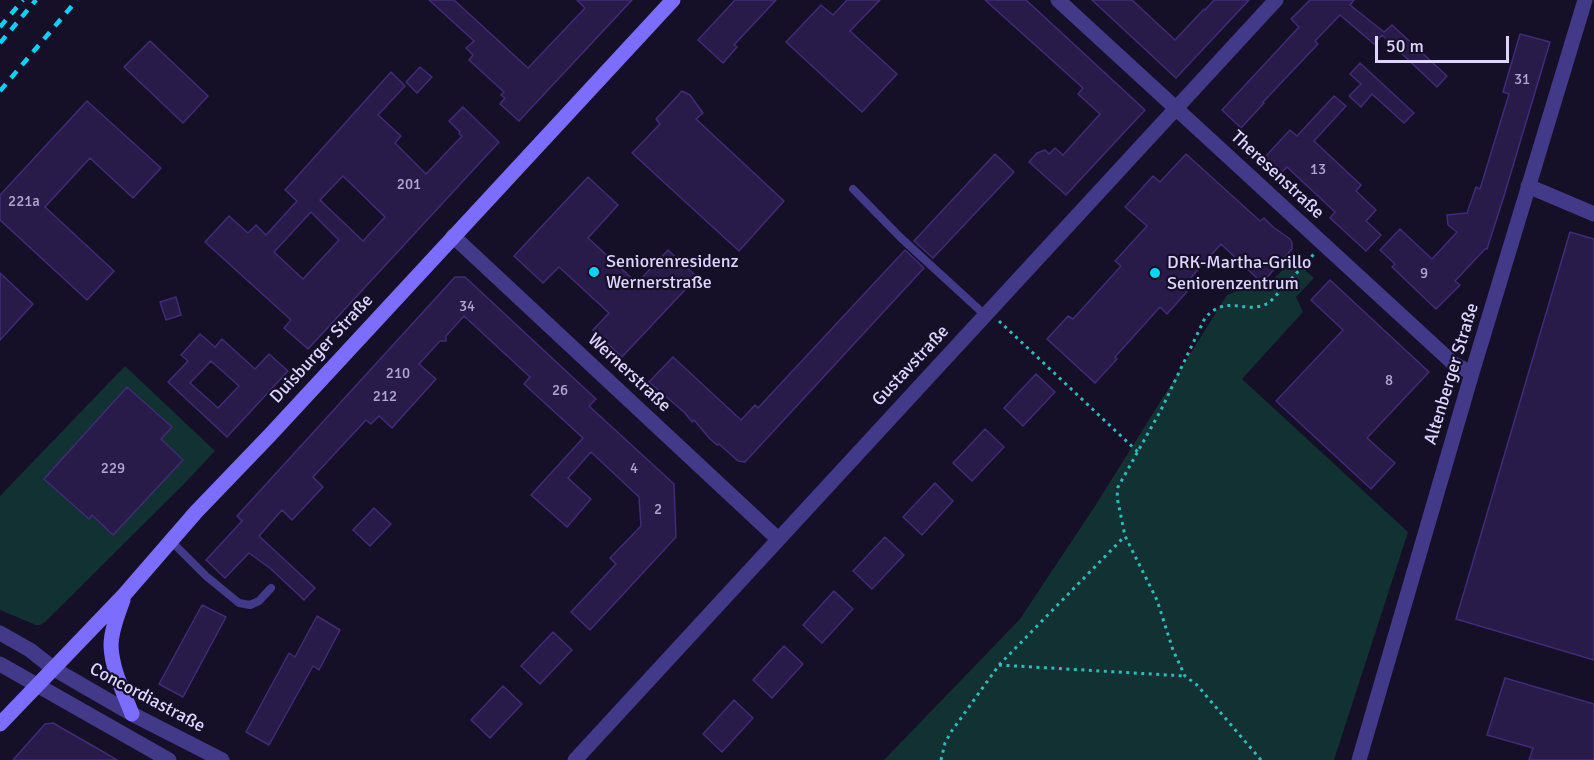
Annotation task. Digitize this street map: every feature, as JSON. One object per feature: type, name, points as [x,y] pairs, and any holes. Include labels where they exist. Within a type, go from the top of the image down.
[{"type":"main road","name":"Duisburger Straße","points":[[0,724],[124,595],[196,512],[673,0]]},
{"type":"main road","points":[[124,595],[111,644],[116,674],[132,714]]},
{"type":"street","name":"Theresenstraße","points":[[1058,0],[1454,364],[1472,373]]},
{"type":"street","name":"Gustavstraße","points":[[575,760],[1276,0]]},
{"type":"street","name":"Altenberger Straße","points":[[1359,760],[1472,373],[1585,0]]},
{"type":"street","points":[[1528,186],[1594,214]]},
{"type":"street","name":"Wernerstraße","points":[[453,236],[778,539]]},
{"type":"street","name":"Concordiastraße","points":[[0,633],[30,650],[54,669],[132,714],[222,760]]},
{"type":"street","points":[[0,664],[169,760]]},
{"type":"lane","points":[[853,189],[901,238],[988,313]]},
{"type":"lane","points":[[171,541],[206,576],[239,603],[249,605],[259,601],[272,588]]},
{"type":"path","points":[[1261,760],[1197,685],[1185,676],[1173,650],[1157,600],[1125,536],[1117,497],[1118,487],[1161,410],[1205,318],[1211,311],[1229,304],[1254,308],[1270,302],[1323,244]]},
{"type":"path","points":[[988,313],[1138,452]]},
{"type":"path","points":[[941,760],[945,743],[951,732],[999,665],[1125,536]]},
{"type":"path","points":[[999,665],[1185,676]]},
{"type":"green space","points":[[1293,259],[1314,278],[1296,297],[1303,312],[1242,379],[1408,532],[1334,760],[884,760],[1020,619],[1095,506],[1227,295],[1249,286],[1265,288]]},
{"type":"green space","points":[[125,366],[215,451],[45,622],[36,625],[0,610],[0,496]]},
{"type":"building","points":[[429,0],[454,0],[528,68],[585,8],[577,0],[632,0],[519,121],[500,104],[505,98],[501,95],[504,92],[469,60],[473,55],[466,48],[474,41]]},
{"type":"building","points":[[735,0],[776,0],[734,45],[737,47],[723,63],[698,40]]},
{"type":"building","points":[[847,0],[880,0],[850,31],[897,74],[862,112],[786,42],[821,5],[833,15]]},
{"type":"building","points":[[985,0],[1026,0],[1145,110],[1066,195],[1029,162],[1037,153],[1045,150],[1049,154],[1055,148],[1063,155],[1100,114],[1078,94],[1083,88]]},
{"type":"building","points":[[1092,0],[1132,0],[1175,40],[1214,0],[1249,0],[1176,78]]},
{"type":"building","points":[[1310,0],[1354,0],[1350,5],[1384,32],[1392,25],[1447,76],[1437,87],[1382,35],[1374,44],[1340,15],[1315,41],[1318,44],[1241,128],[1222,110],[1299,27],[1291,19]]},
{"type":"building","points":[[1520,34],[1550,42],[1504,196],[1487,249],[1455,281],[1460,285],[1436,309],[1392,267],[1395,264],[1380,250],[1400,229],[1432,259],[1457,232],[1448,225],[1447,215],[1467,213],[1476,187],[1480,189],[1509,94],[1503,92]]},
{"type":"building","points":[[150,41],[208,96],[183,123],[124,67]]},
{"type":"building","points":[[1360,63],[1414,113],[1404,123],[1372,94],[1361,107],[1349,96],[1361,84],[1350,74]]},
{"type":"building","points":[[420,67],[432,77],[417,93],[406,82]]},
{"type":"building","points":[[391,72],[405,86],[378,115],[401,136],[395,143],[426,174],[462,136],[449,121],[463,107],[499,142],[308,349],[284,328],[291,320],[205,242],[229,216],[248,233],[256,225],[266,235],[297,201],[285,190]],"holes":[[[343,176],[385,217],[363,241],[320,200]],[[311,212],[339,240],[303,279],[274,252]]]},
{"type":"building","points":[[682,91],[690,95],[703,113],[696,119],[784,201],[739,251],[632,153],[660,124],[656,119]]},
{"type":"building","points":[[1334,96],[1346,106],[1314,141],[1361,185],[1356,191],[1376,210],[1366,221],[1381,235],[1366,251],[1330,218],[1335,212],[1287,167],[1281,173],[1265,157],[1290,130],[1297,136]]},
{"type":"building","points":[[87,101],[161,168],[133,198],[90,158],[45,207],[114,271],[87,300],[0,220],[0,195]]},
{"type":"building","points":[[995,154],[1014,172],[933,258],[914,241]]},
{"type":"building","name":"DRK-Martha-Grillo Seniorenzentrum","points":[[1186,154],[1260,221],[1264,218],[1290,239],[1292,249],[1262,283],[1221,244],[1188,281],[1193,285],[1167,314],[1160,307],[1095,383],[1047,339],[1068,316],[1073,319],[1121,266],[1115,261],[1147,226],[1125,207],[1153,176],[1160,182]]},
{"type":"building","name":"Seniorenresidenz Wernerstraße","points":[[588,177],[618,205],[588,238],[637,283],[668,250],[697,277],[622,357],[593,330],[609,313],[559,267],[543,283],[514,256]]},
{"type":"building","points":[[1570,232],[1594,239],[1594,660],[1456,619]]},
{"type":"building","points":[[905,250],[924,268],[745,462],[738,461],[719,444],[717,445],[694,420],[692,422],[685,413],[649,382],[673,357],[741,420],[755,405],[758,408]]},
{"type":"building","points":[[0,273],[33,304],[0,340]]},
{"type":"building","points":[[455,277],[465,277],[596,399],[589,406],[674,484],[676,537],[590,630],[571,612],[616,564],[610,558],[641,526],[639,497],[591,452],[568,478],[591,499],[567,527],[531,495],[583,438],[524,384],[530,377],[464,316],[446,336],[446,341],[440,341],[419,364],[436,379],[392,428],[379,416],[371,424],[366,420],[313,477],[323,487],[292,520],[282,510],[259,536],[315,588],[304,600],[271,569],[249,553],[225,578],[206,560],[242,521],[237,516]]},
{"type":"building","points":[[1330,280],[1429,372],[1367,438],[1395,463],[1371,489],[1276,401],[1343,330],[1311,300]]},
{"type":"building","points":[[176,297],[181,315],[166,320],[160,302]]},
{"type":"building","points":[[200,334],[215,347],[222,339],[255,369],[269,354],[288,371],[227,437],[168,382],[188,361],[181,355]],"holes":[[[211,361],[239,386],[218,408],[190,383]]]},
{"type":"building","points":[[1036,374],[1055,392],[1023,426],[1004,408]]},
{"type":"building","points":[[127,387],[172,427],[161,439],[183,460],[113,535],[92,515],[89,519],[44,479]]},
{"type":"building","points":[[985,429],[1004,447],[972,481],[953,463]]},
{"type":"building","points":[[935,483],[953,501],[922,535],[903,517]]},
{"type":"building","points":[[374,508],[391,524],[370,546],[353,530]]},
{"type":"building","points":[[885,537],[904,555],[872,589],[853,571]]},
{"type":"building","points":[[834,591],[853,609],[822,643],[803,625]]},
{"type":"building","points":[[202,605],[226,617],[183,697],[159,684]]},
{"type":"building","points":[[317,616],[340,630],[319,670],[313,666],[269,745],[246,732],[289,653],[295,657]]},
{"type":"building","points":[[553,632],[572,650],[540,684],[521,666]]},
{"type":"building","points":[[784,646],[803,664],[772,698],[753,680]]},
{"type":"building","points":[[1505,678],[1594,704],[1594,760],[1529,760],[1533,748],[1487,735]]},
{"type":"building","points":[[503,686],[522,704],[490,738],[471,720]]},
{"type":"building","points":[[734,700],[753,718],[722,752],[703,734]]},
{"type":"building","points":[[53,723],[117,760],[13,760],[45,724]]},
{"type":"railway","points":[[0,27],[23,0]]},
{"type":"railway","points":[[0,43],[36,0]]},
{"type":"railway","points":[[0,91],[77,0]]},
{"type":"place","name":"Seniorenresidenz Wernerstraße","points":[[594,272]]},
{"type":"place","name":"DRK-Martha-Grillo Seniorenzentrum","points":[[1155,273]]}]
